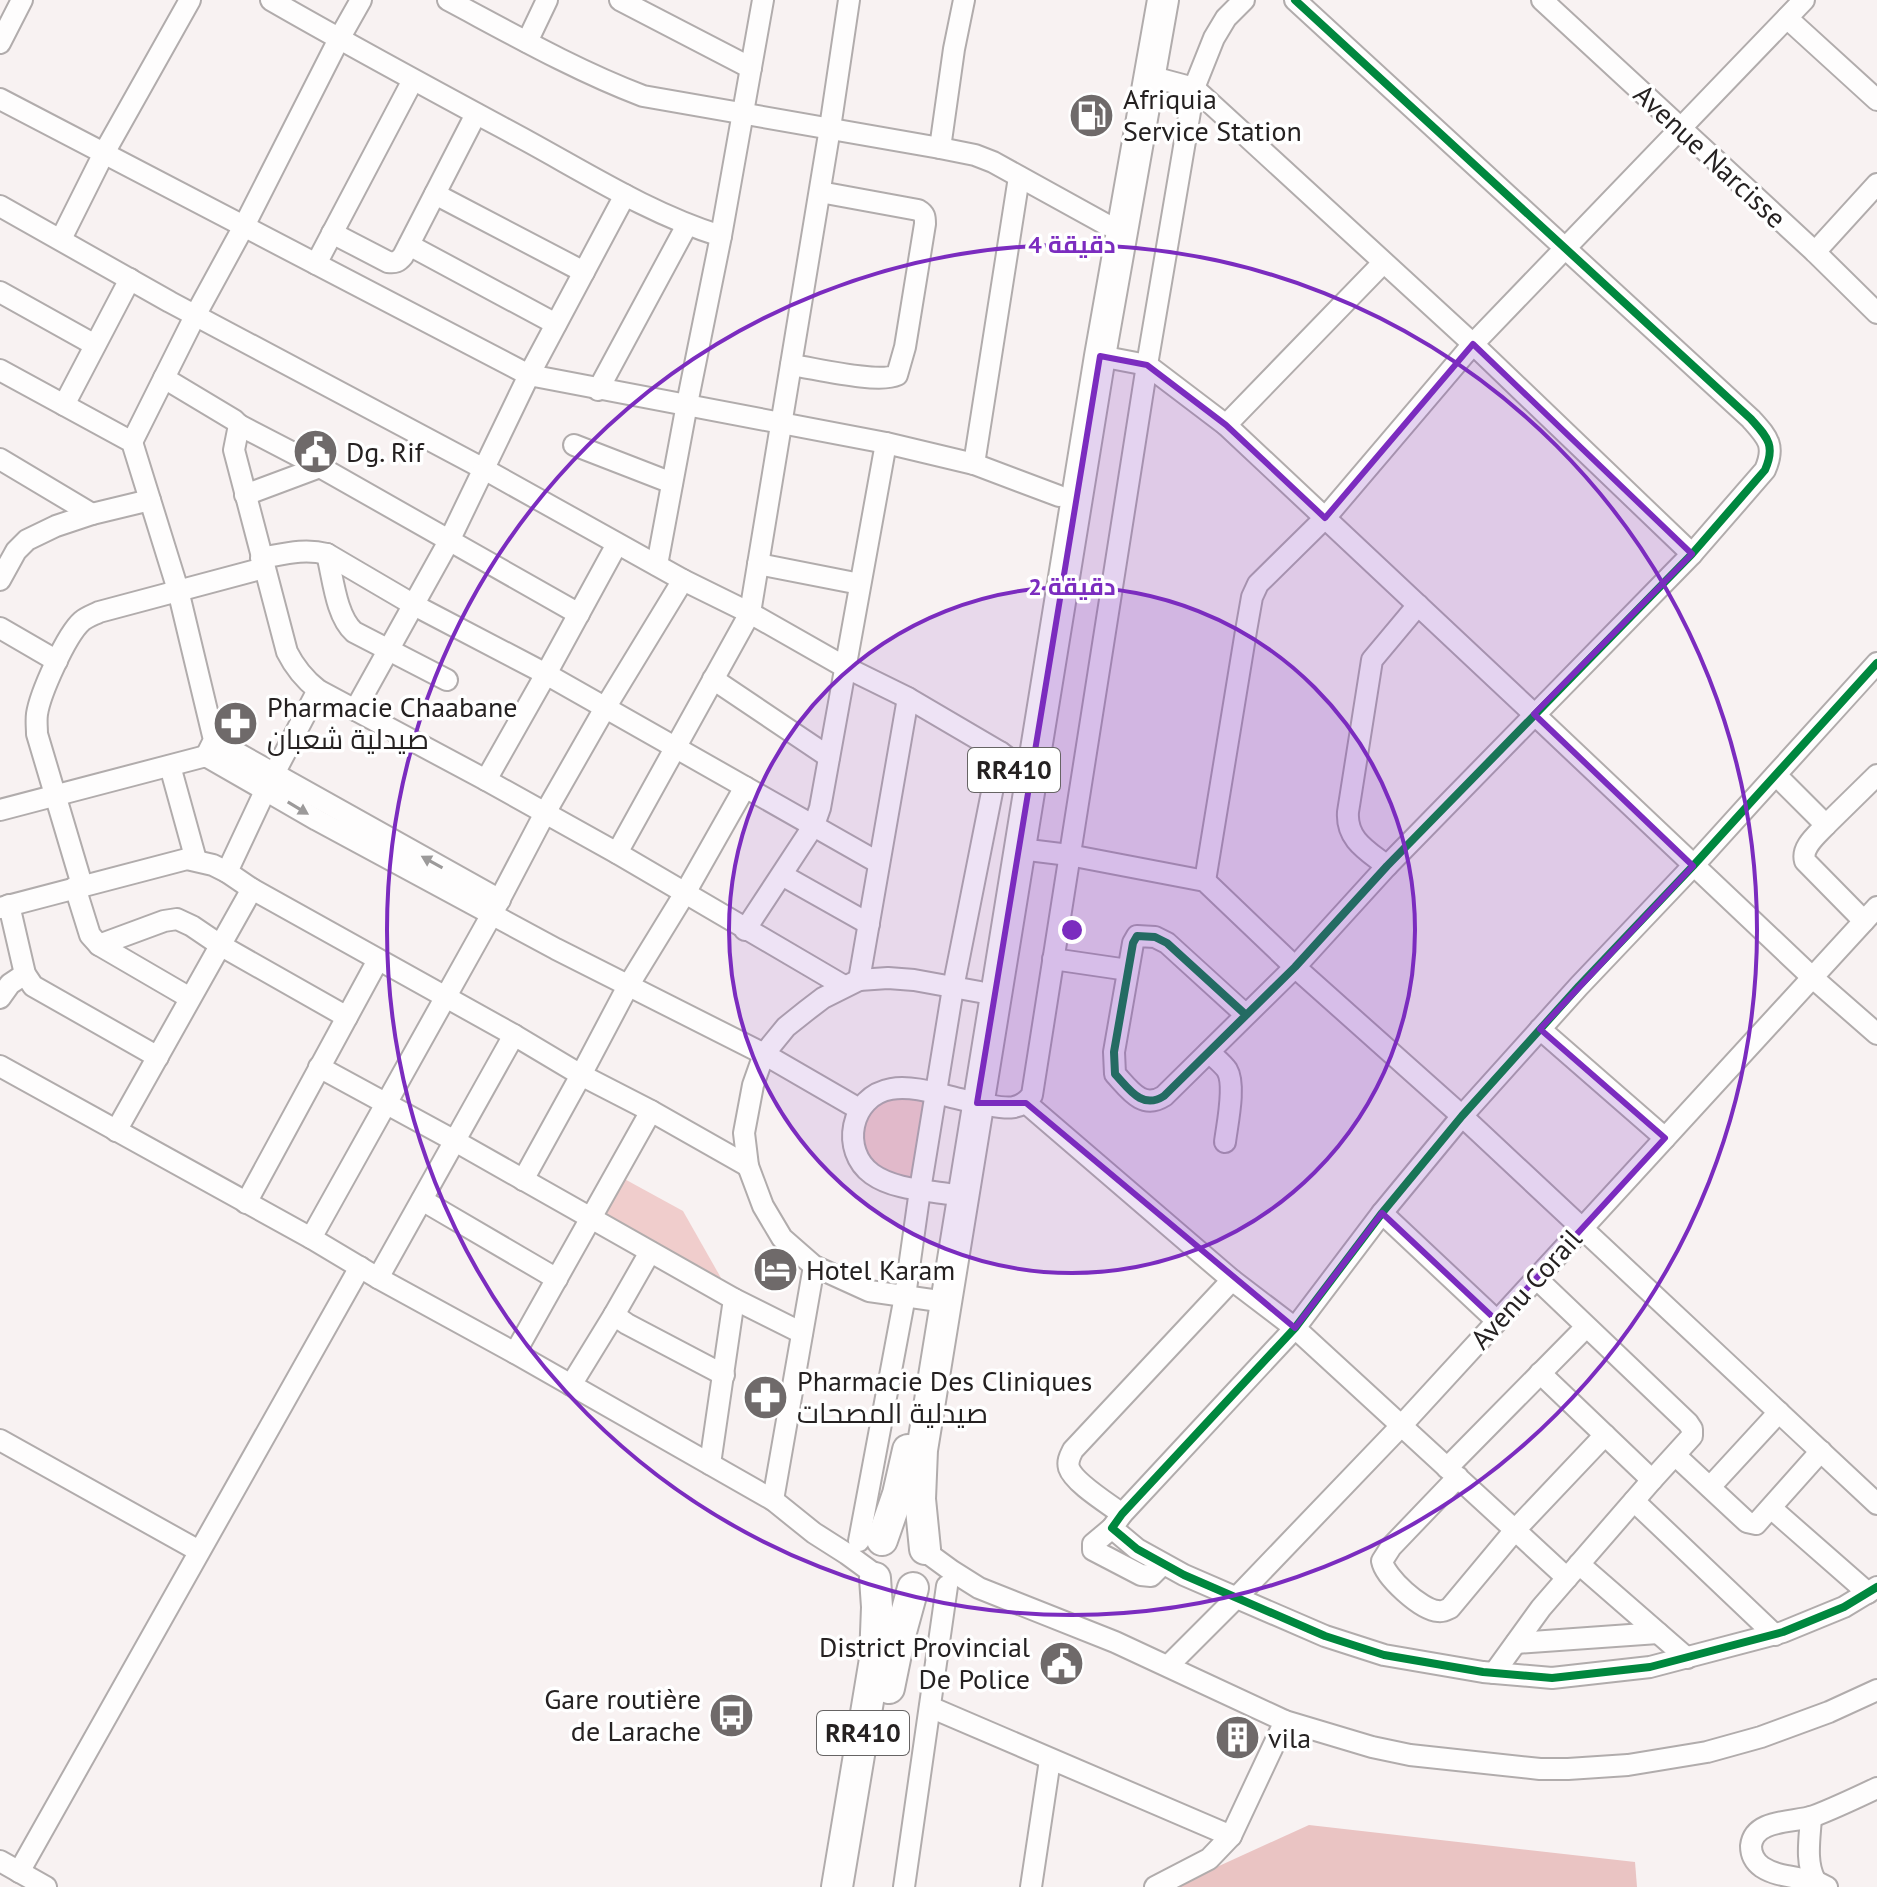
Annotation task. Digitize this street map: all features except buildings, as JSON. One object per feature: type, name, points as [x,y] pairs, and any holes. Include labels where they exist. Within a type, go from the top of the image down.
[{"type":"highway","name":"RR410","points":[[837,1887],[915,1587],[928,1571],[920,1499],[922,1450],[959,1099],[967,990],[1147,0]]},
{"type":"highway","name":"RR410","points":[[855,1887],[875,1659],[877,1607],[873,1556],[904,1471],[918,1298],[934,1192],[1020,849],[1100,356],[1163,0]]},
{"type":"highway","points":[[915,1587],[905,1591],[886,1588],[873,1556],[891,1536],[901,1534],[919,1541],[926,1550]]},
{"type":"street","points":[[0,43],[22,0]]},
{"type":"street","points":[[61,239],[104,153],[190,0]]},
{"type":"street","points":[[271,0],[625,195],[687,225],[721,236]]},
{"type":"street","points":[[361,0],[132,442],[178,590],[210,748],[496,907],[628,986],[764,1054],[859,1109]]},
{"type":"street","points":[[527,42],[547,0]]},
{"type":"street","points":[[620,0],[751,68]]},
{"type":"street","points":[[657,565],[763,0]]},
{"type":"street","points":[[617,853],[750,613],[849,0]]},
{"type":"street","points":[[940,148],[964,0]]},
{"type":"street","points":[[934,1192],[888,1182],[875,1177],[863,1167],[855,1153],[854,1122],[859,1109],[873,1096],[887,1089],[904,1088],[1008,1108],[1026,1103],[1032,1095],[1147,365],[1194,88],[1214,38],[1226,18],[1244,0]]},
{"type":"street","points":[[1246,1015],[1167,943],[1155,937],[1137,936],[1133,943],[1114,1052],[1115,1074],[1138,1097],[1148,1102],[1155,1102],[1164,1096],[1295,967],[1387,866],[1692,554],[1765,470],[1771,449],[1751,419],[1295,0]]},
{"type":"street","name":"Avenue Narcisse","points":[[1542,0],[1877,313]]},
{"type":"street","points":[[1205,881],[1252,597],[1258,584],[1325,518],[1473,344],[1804,0]]},
{"type":"street","points":[[454,1],[527,42],[643,96],[975,155],[1107,225]]},
{"type":"street","points":[[1787,18],[1877,100]]},
{"type":"street","points":[[1149,76],[1194,88],[1473,344],[1692,554]]},
{"type":"street","points":[[316,264],[413,80]]},
{"type":"street","points":[[0,99],[529,375],[886,443],[974,464],[1059,496]]},
{"type":"street","points":[[332,233],[388,262],[394,263],[403,256],[476,114]]},
{"type":"street","points":[[974,464],[1019,177]]},
{"type":"street","points":[[1815,252],[1877,184]]},
{"type":"street","points":[[791,365],[885,379],[897,375],[905,347],[925,224],[923,213],[820,192]]},
{"type":"street","points":[[435,194],[584,272]]},
{"type":"street","points":[[355,710],[449,541],[529,375],[625,195]]},
{"type":"street","points":[[0,206],[683,580],[908,698],[1008,757]]},
{"type":"street","points":[[598,390],[687,225]]},
{"type":"street","points":[[409,245],[556,324]]},
{"type":"street","points":[[1226,425],[1383,263]]},
{"type":"street","points":[[64,405],[130,279]]},
{"type":"street","points":[[0,292],[95,345]]},
{"type":"street","points":[[1100,356],[1147,365],[1226,425],[1693,866],[1877,1034]]},
{"type":"street","points":[[0,370],[132,442]]},
{"type":"street","points":[[164,378],[239,425],[320,467],[579,614]]},
{"type":"street","points":[[239,425],[234,450],[262,563],[287,652],[304,679],[318,690],[617,853],[745,930],[852,983]]},
{"type":"street","points":[[745,930],[814,825],[825,790],[886,443]]},
{"type":"street","points":[[574,445],[672,483]]},
{"type":"street","points":[[0,459],[92,514]]},
{"type":"street","points":[[245,495],[320,467]]},
{"type":"street","points":[[0,580],[8,547],[92,514],[150,500]]},
{"type":"street","points":[[486,780],[617,544]]},
{"type":"street","points":[[190,998],[99,945],[90,935],[37,734],[37,711],[57,661],[83,620],[99,612],[304,550],[327,554],[879,863]]},
{"type":"street","points":[[327,554],[346,625],[447,680]]},
{"type":"street","points":[[758,564],[860,584]]},
{"type":"street","points":[[311,1238],[496,907],[545,813],[683,580]]},
{"type":"street","points":[[1387,866],[1352,836],[1348,812],[1372,660],[1418,605]]},
{"type":"street","points":[[0,628],[57,661]]},
{"type":"street","points":[[1163,1564],[1155,1574],[1146,1576],[1093,1550],[1093,1544],[1295,1328],[1382,1213],[1462,1116],[1876,665]]},
{"type":"street","points":[[713,679],[829,757]]},
{"type":"street","points":[[227,872],[318,690]]},
{"type":"street","points":[[852,983],[869,924],[908,698]]},
{"type":"street","points":[[0,810],[170,766],[210,748]]},
{"type":"street","points":[[170,766],[196,860]]},
{"type":"street","points":[[1776,775],[1826,825]]},
{"type":"street","points":[[1870,914],[1805,861],[1804,852],[1826,825],[1877,775]]},
{"type":"street","points":[[523,1180],[628,986],[745,787]]},
{"type":"street","points":[[1020,849],[1069,855],[1205,881],[1877,1504]]},
{"type":"street","points":[[158,1057],[33,986],[25,974],[4,906],[187,859],[213,865],[581,1075],[748,1166]]},
{"type":"street","points":[[782,875],[869,924]]},
{"type":"street","points":[[116,1131],[252,889]]},
{"type":"street","name":"Avenu Corail","points":[[1168,1666],[1401,1426],[1870,914]]},
{"type":"street","points":[[99,945],[177,919],[347,1017]]},
{"type":"street","points":[[1053,959],[1128,970]]},
{"type":"street","points":[[246,1203],[378,960]]},
{"type":"street","points":[[0,998],[10,984],[25,974]]},
{"type":"street","points":[[918,1298],[869,1291],[814,1266],[782,1238],[763,1206],[748,1166],[744,1133],[748,1106],[764,1054],[786,1027],[852,983],[888,978],[967,990]]},
{"type":"street","points":[[1540,1029],[1665,1138]]},
{"type":"street","points":[[19,1872],[199,1551],[369,1273],[422,1200],[514,1035]]},
{"type":"street","points":[[1209,1052],[1227,1070],[1230,1079],[1225,1142]]},
{"type":"street","points":[[0,1066],[773,1500],[814,1533],[847,1554],[873,1556]]},
{"type":"street","points":[[319,1067],[734,1299],[802,1333]]},
{"type":"street","points":[[1026,1103],[1232,1280],[1295,1328],[1515,1530],[1658,1633],[1687,1658]]},
{"type":"street","points":[[515,1353],[651,1111]]},
{"type":"street","points":[[422,1200],[557,1279]]},
{"type":"street","points":[[1382,1213],[1497,1321]]},
{"type":"street","points":[[571,1385],[650,1252]]},
{"type":"street","points":[[773,1500],[814,1266]]},
{"type":"street","points":[[1494,1673],[1541,1608],[1692,1436],[1688,1423],[1536,1278]]},
{"type":"street","points":[[1232,1280],[1073,1450],[1068,1461],[1069,1470],[1117,1521],[1137,1549],[1163,1564],[1291,1622],[1384,1655],[1494,1673],[1552,1678],[1650,1667],[1775,1635],[1844,1607],[1872,1590],[1771,1508]]},
{"type":"street","points":[[710,1464],[734,1299]]},
{"type":"street","points":[[614,1315],[724,1375]]},
{"type":"street","points":[[1586,1327],[1540,1373],[1452,1472],[1385,1554],[1383,1569],[1423,1606],[1436,1611],[1450,1608],[1515,1530],[1605,1435]]},
{"type":"street","points":[[1540,1373],[1652,1480]]},
{"type":"street","points":[[1710,1487],[1779,1412]]},
{"type":"street","points":[[0,1440],[199,1551]]},
{"type":"street","points":[[1676,1456],[1747,1522],[1756,1524],[1821,1451]]},
{"type":"street","points":[[1634,1501],[1775,1635]]},
{"type":"street","points":[[799,1520],[818,1524],[873,1556]]},
{"type":"street","points":[[926,1550],[979,1588],[1115,1642],[1285,1721],[1410,1755],[1540,1769],[1628,1765],[1707,1752],[1761,1737],[1877,1690]]},
{"type":"street","points":[[904,1887],[947,1586]]},
{"type":"street","points":[[915,1587],[979,1588]]},
{"type":"street","points":[[1516,1643],[1658,1633]]},
{"type":"street","points":[[930,1707],[1231,1836]]},
{"type":"street","points":[[1155,1887],[1209,1859],[1231,1836],[1285,1721]]},
{"type":"street","points":[[1031,1887],[1050,1760]]},
{"type":"street","points":[[1821,1883],[1765,1869],[1755,1861],[1751,1844],[1755,1834],[1763,1828],[1811,1817],[1877,1788]]},
{"type":"street","points":[[1811,1817],[1811,1873],[1821,1883]]},
{"type":"street","points":[[0,1861],[46,1887]]},
{"type":"highlighted area","points":[[1473,344],[1692,554],[1534,714],[1693,866],[1540,1029],[1665,1138],[1497,1321],[1382,1213],[1295,1328],[1026,1103],[977,1103],[1100,356],[1147,365],[1226,425],[1325,518]]},
{"type":"shaded area","points":[[886,1097],[929,1102],[913,1182],[878,1171],[863,1151],[865,1113]]},
{"type":"shaded area","points":[[619,1176],[683,1211],[721,1278],[717,1285],[596,1217]]},
{"type":"shaded area","points":[[1309,1825],[1635,1862],[1637,1887],[1173,1887]]},
{"type":"cycle path","points":[[1246,1015],[1167,943],[1155,937],[1137,936],[1133,943],[1114,1052],[1115,1074],[1136,1096],[1149,1101],[1164,1096],[1295,967],[1387,866],[1692,554],[1765,470],[1770,454],[1765,436],[1751,419],[1295,0]]},
{"type":"cycle path","points":[[1877,663],[1462,1116],[1382,1213],[1295,1328],[1112,1528],[1137,1549],[1184,1575],[1325,1636],[1384,1655],[1483,1672],[1552,1678],[1650,1667],[1783,1632],[1844,1607],[1877,1587]]},
{"type":"place","name":"Afriquia Service Station","points":[[1092,115]]},
{"type":"place","name":"Dg. Rif","points":[[315,452]]},
{"type":"place","name":"Pharmacie Chaabane صيدلية شعبان","points":[[236,723]]},
{"type":"place","name":"Hotel Karam","points":[[775,1270]]},
{"type":"place","name":"Pharmacie Des Cliniques صيدلية المصحات","points":[[766,1397]]},
{"type":"place","name":"District Provincial De Police","points":[[1061,1663]]},
{"type":"place","name":"Gare routière de Larache","points":[[732,1715]]},
{"type":"place","name":"vila","points":[[1237,1738]]}]
